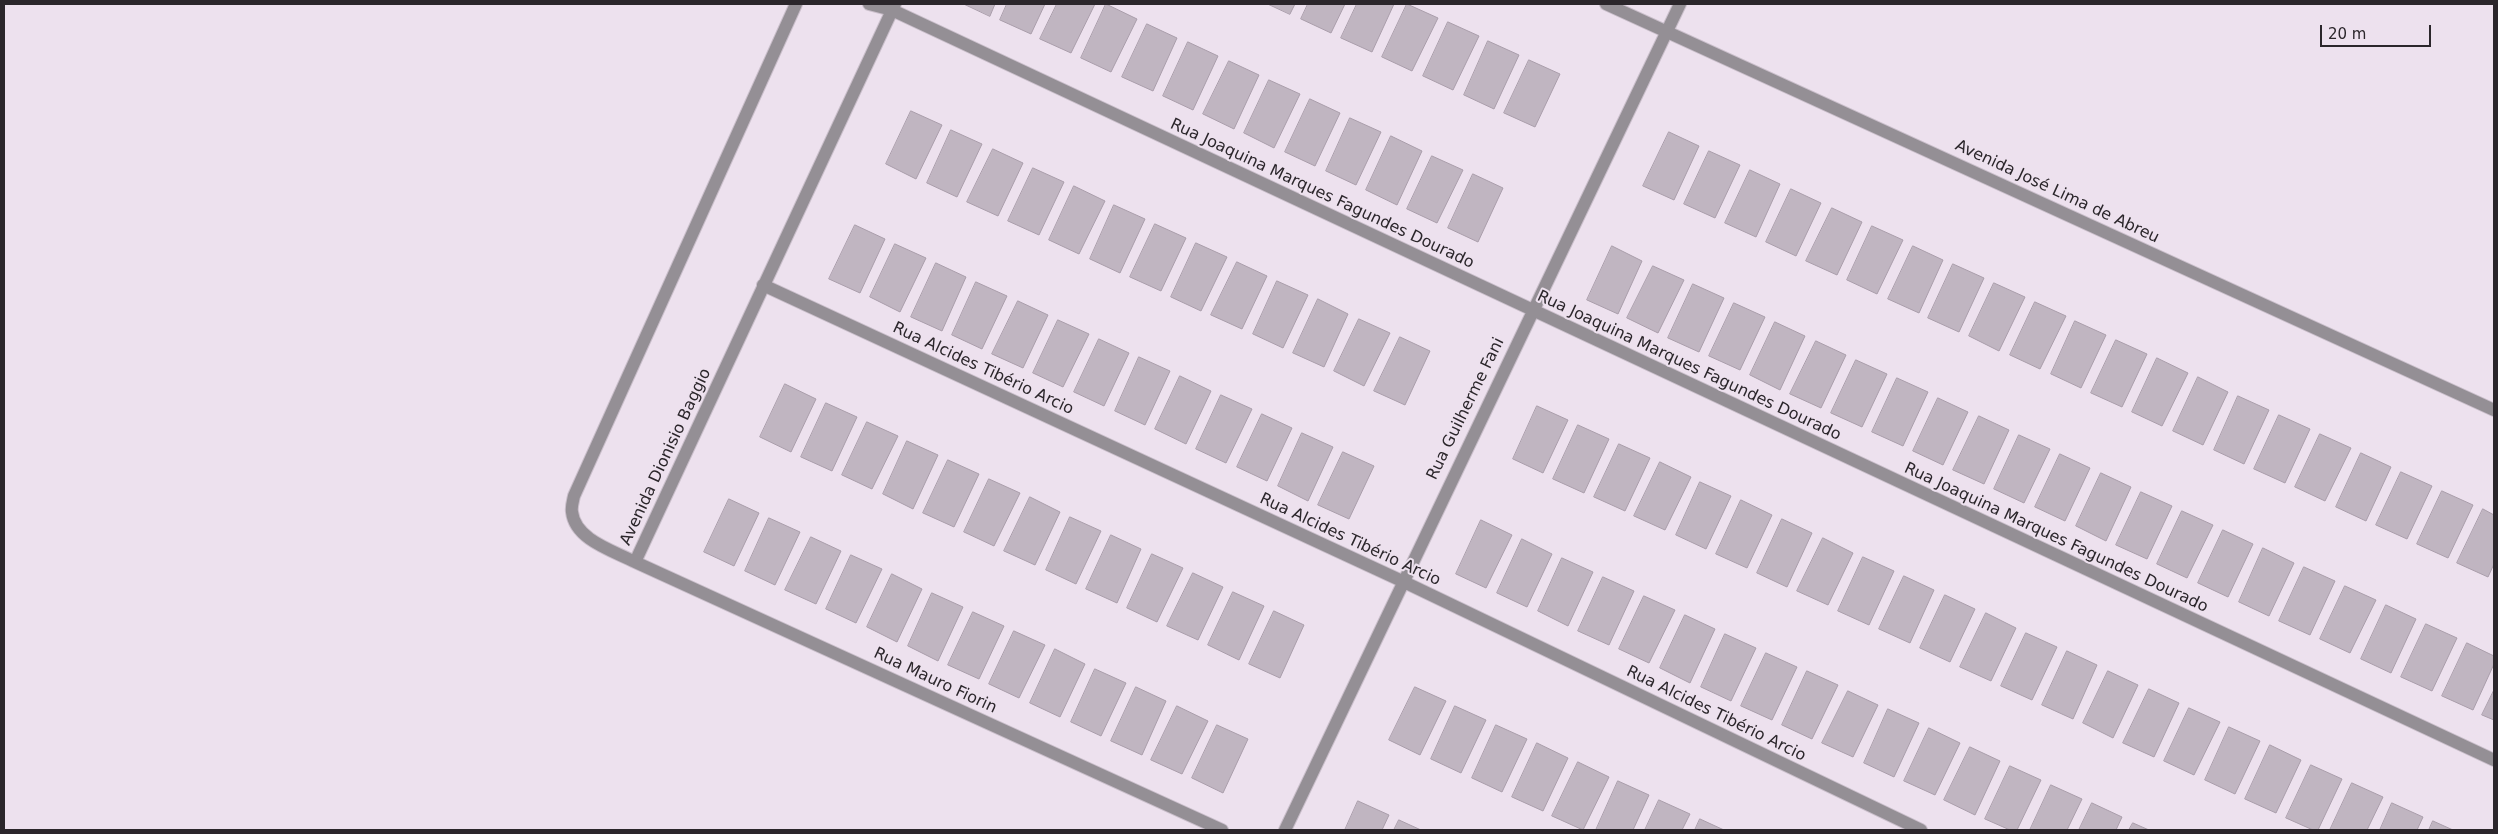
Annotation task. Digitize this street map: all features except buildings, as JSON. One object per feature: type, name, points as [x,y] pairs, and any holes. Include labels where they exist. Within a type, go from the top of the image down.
[{"type":"street","name":"Avenida Dionisio Baggio","points":[[796,4],[574,496],[572,512],[578,527],[589,539],[635,562],[893,7]]},
{"type":"street","name":"Rua Joaquina Marques Fagundes Dourado","points":[[870,4],[893,7],[1532,311],[2494,760]]},
{"type":"street","name":"Avenida José Lima de Abreu","points":[[1606,4],[2494,410]]},
{"type":"street","name":"Rua Guilherme Fani","points":[[1285,830],[1402,581],[1680,4]]},
{"type":"street","name":"Rua Alcides Tibério Arcio","points":[[763,285],[1402,581],[1921,830]]},
{"type":"street","name":"Rua Mauro Fiorin","points":[[635,562],[1222,830]]}]
